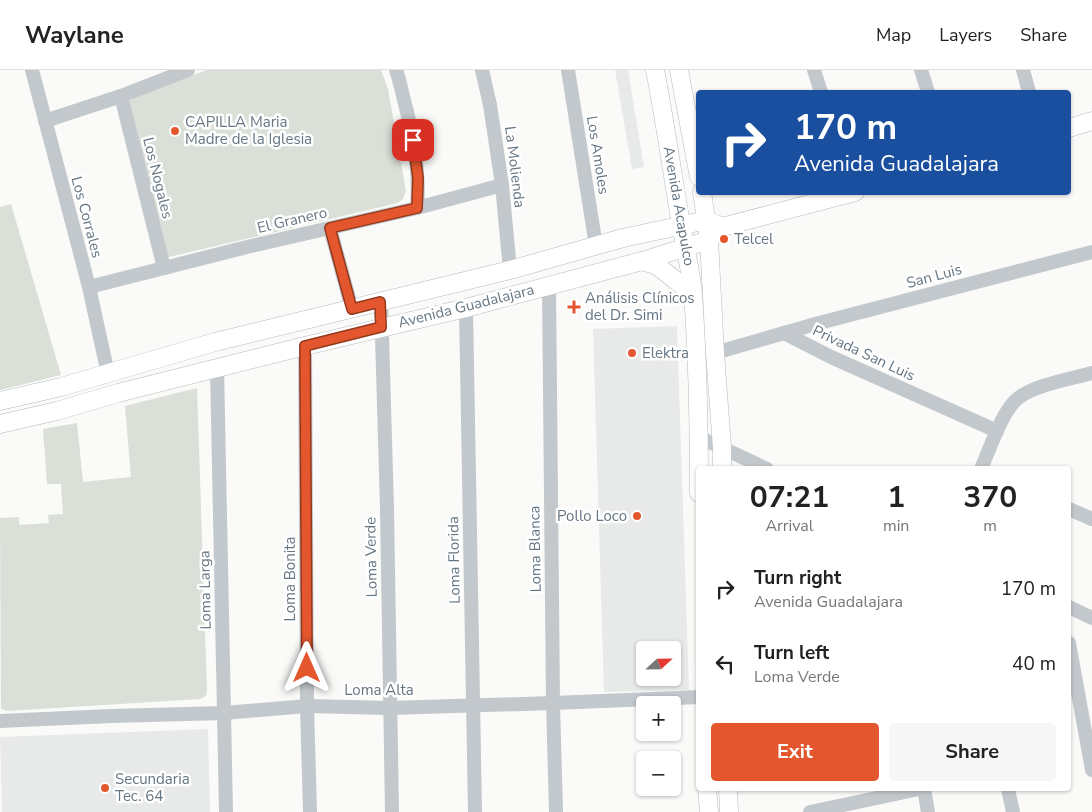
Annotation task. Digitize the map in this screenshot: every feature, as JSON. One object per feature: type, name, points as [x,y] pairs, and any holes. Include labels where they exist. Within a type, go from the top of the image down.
[{"type":"main road","name":"Avenida Acapulco","points":[[655,70],[693,294],[698,390],[699,466]]},
{"type":"main road","name":"Avenida Acapulco","points":[[679,70],[696,161]]},
{"type":"main road","points":[[1071,127],[1092,121]]},
{"type":"main road","name":"Avenida Acapulco","points":[[703,195],[714,223]]},
{"type":"main road","name":"Avenida Guadalajara","points":[[0,401],[61,387],[216,342],[510,270],[681,225],[714,223],[844,195]]},
{"type":"main road","points":[[710,240],[714,223]]},
{"type":"main road","name":"Avenida Guadalajara","points":[[0,424],[57,411],[216,368],[466,308],[642,261],[710,240]]},
{"type":"main road","name":"Avenida Acapulco","points":[[710,240],[722,466]]},
{"type":"main road","points":[[642,261],[656,265],[693,294]]},
{"type":"main road","points":[[707,791],[709,812]]},
{"type":"main road","points":[[728,791],[729,812]]},
{"type":"street","name":"Los Corrales","points":[[32,70],[88,287],[108,374]]},
{"type":"street","points":[[45,121],[121,96],[188,70]]},
{"type":"street","points":[[396,70],[409,120],[416,159],[418,178],[417,208]]},
{"type":"street","name":"La Molienda","points":[[482,70],[490,105],[502,185],[510,270]]},
{"type":"street","name":"Los Amoles","points":[[568,70],[596,246]]},
{"type":"street","points":[[814,70],[820,90]]},
{"type":"street","points":[[921,70],[927,90]]},
{"type":"street","points":[[1022,70],[1028,90]]},
{"type":"street","name":"Los Nogales","points":[[121,96],[164,268]]},
{"type":"street","name":"El Granero","points":[[88,287],[417,208],[502,185]]},
{"type":"street","points":[[330,228],[352,309]]},
{"type":"street","name":"San Luis","points":[[784,333],[1092,252]]},
{"type":"street","name":"Loma Blanca","points":[[549,286],[553,704],[556,812]]},
{"type":"street","name":"Loma Verde","points":[[380,302],[387,518],[392,812]]},
{"type":"street","name":"Loma Florida","points":[[466,308],[475,812]]},
{"type":"street","points":[[715,353],[784,333]]},
{"type":"street","name":"Privada San Luis","points":[[784,333],[831,357],[997,431]]},
{"type":"street","name":"Loma Bonita","points":[[305,346],[307,706],[310,812]]},
{"type":"street","name":"Loma Larga","points":[[216,368],[226,812]]},
{"type":"street","points":[[982,466],[997,431],[1014,401],[1023,394],[1038,387],[1092,373]]},
{"type":"street","points":[[698,437],[760,466]]},
{"type":"street","points":[[1071,510],[1092,519]]},
{"type":"street","points":[[1071,608],[1092,618]]},
{"type":"street","points":[[1071,654],[1092,770]]},
{"type":"street","name":"Loma Alta","points":[[0,721],[224,713],[307,706],[390,708],[553,704],[696,697]]},
{"type":"street","points":[[810,812],[910,791]]},
{"type":"street","points":[[924,791],[928,812]]},
{"type":"street","points":[[1008,791],[1013,812]]},
{"type":"shaded area","points":[[207,70],[381,70],[388,89],[406,191],[403,199],[398,203],[169,257],[165,255],[127,103],[135,97]]},
{"type":"shaded area","points":[[615,70],[628,70],[644,167],[632,169]]},
{"type":"shaded area","points":[[11,204],[61,375],[0,390],[0,207]]},
{"type":"shaded area","points":[[677,326],[689,690],[604,692],[593,329]]},
{"type":"shaded area","points":[[197,388],[206,696],[200,699],[7,711],[1,709],[0,518],[19,517],[19,525],[49,523],[48,515],[63,514],[61,484],[47,484],[43,429],[77,423],[83,482],[131,477],[125,406]]},
{"type":"shaded area","name":"Secundaria Tec. 64","points":[[208,729],[210,812],[2,812],[0,737]]},
{"type":"place","name":"CAPILLA Maria Madre de la Iglesia","points":[[175,131]]},
{"type":"place","name":"Telcel","points":[[724,239]]},
{"type":"place","name":"Análisis Clínicos del Dr. Simi","points":[[574,307]]},
{"type":"place","name":"Elektra","points":[[632,353]]},
{"type":"place","name":"Pollo Loco","points":[[637,516]]},
{"type":"place","name":"Secundaria Tec. 64","points":[[105,788]]},
{"type":"route","points":[[307,668],[305,346],[381,327],[380,302],[352,309],[330,228],[417,208],[418,178],[413,140]]}]
